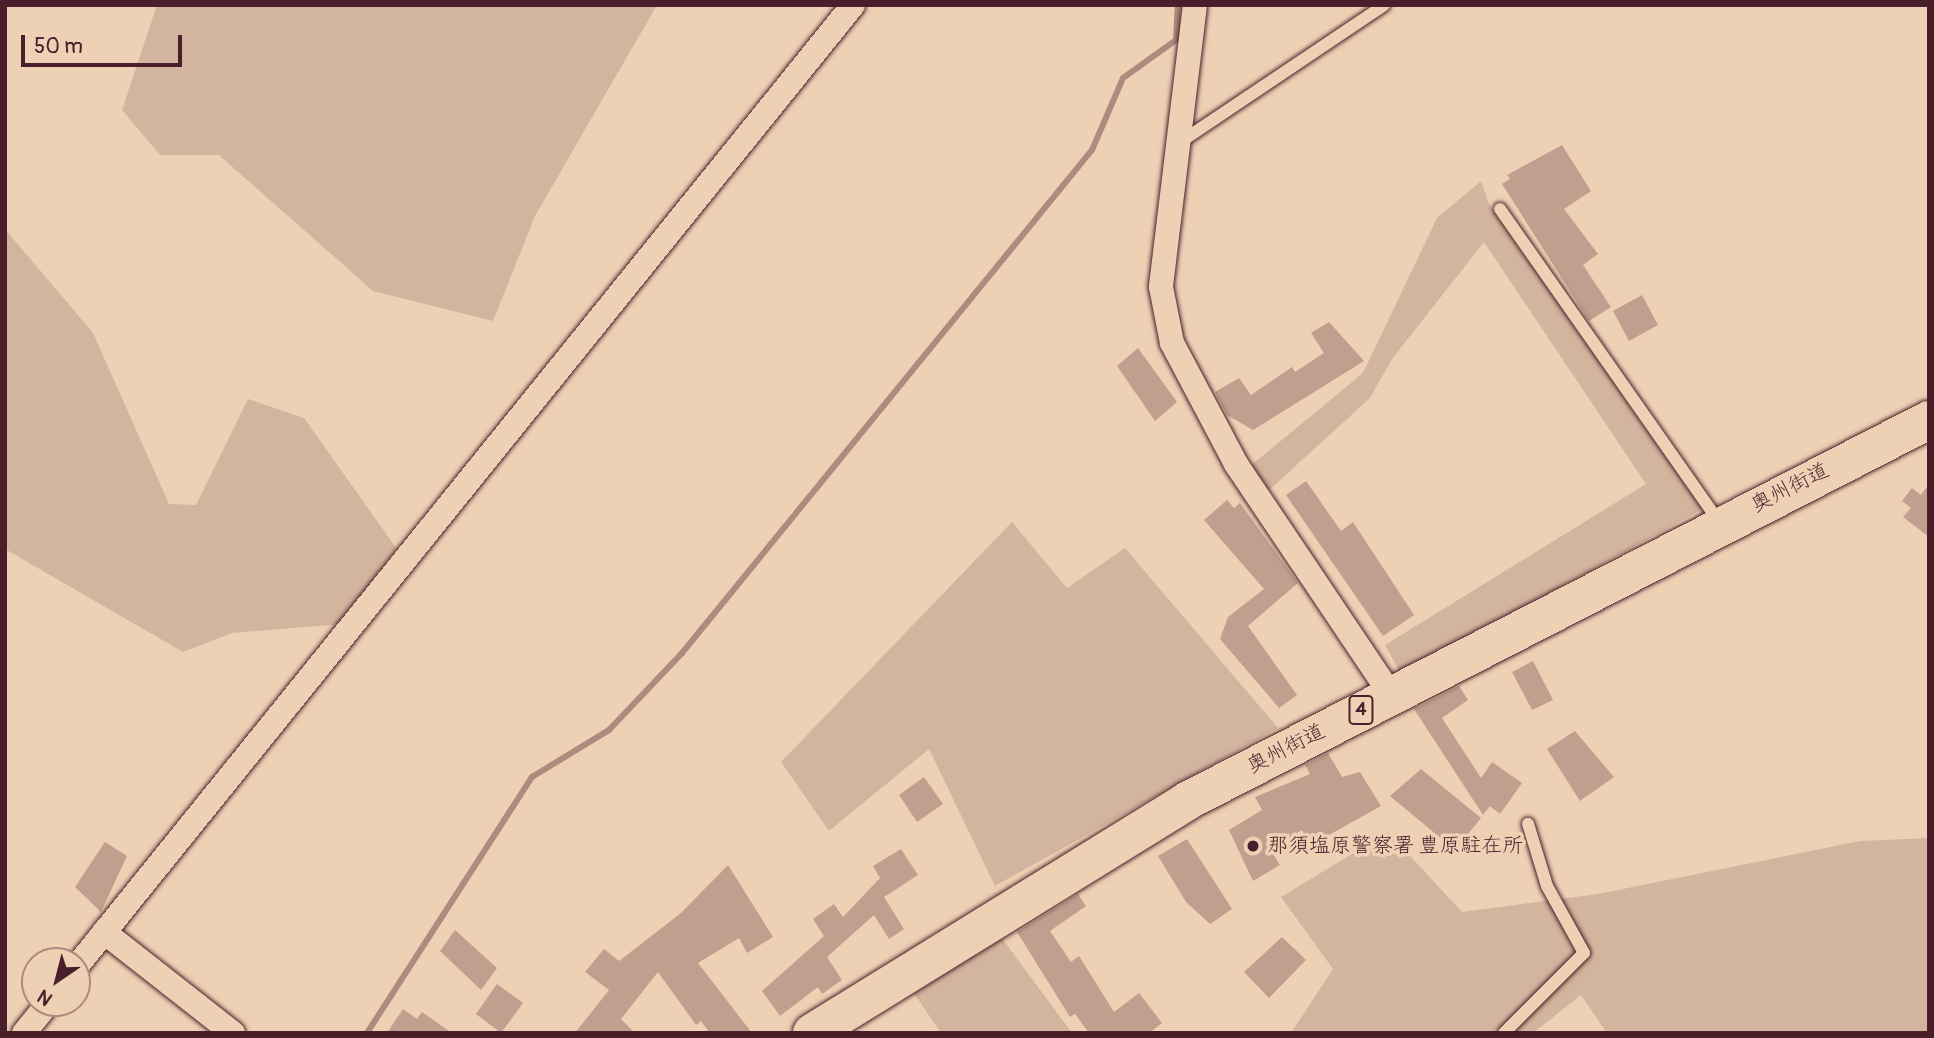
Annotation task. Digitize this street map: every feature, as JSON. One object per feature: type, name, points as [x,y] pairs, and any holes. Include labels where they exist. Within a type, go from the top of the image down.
[{"type":"highway","name":"奥州街道","points":[[812,1033],[1176,807],[1721,523],[1929,420]]},
{"type":"street","points":[[91,948],[853,5]]},
{"type":"street","points":[[1195,5],[1161,287],[1172,343],[1230,453],[1391,695]]},
{"type":"street","points":[[104,932],[233,1033]]},
{"type":"street","points":[[24,1033],[37,1017]]},
{"type":"lane","points":[[1178,143],[1384,5]]},
{"type":"lane","points":[[1500,209],[1721,523]]},
{"type":"lane","points":[[1504,1033],[1584,953],[1547,886],[1528,824]]},
{"type":"shaded area","points":[[157,5],[657,5],[535,216],[493,321],[373,291],[219,155],[160,155],[122,110]]},
{"type":"shaded area","points":[[1481,181],[1489,204],[1708,506],[1401,674],[1385,645],[1646,484],[1484,242],[1392,359],[1370,398],[1268,491],[1249,467],[1363,373],[1437,218]]},
{"type":"shaded area","points":[[5,229],[93,333],[169,504],[196,505],[248,399],[304,418],[397,549],[343,624],[232,633],[183,652],[5,549]]},
{"type":"shaded area","points":[[1012,522],[1067,588],[1125,548],[1278,728],[995,886],[929,749],[829,831],[781,762]]},
{"type":"shaded area","points":[[1388,832],[1462,912],[1598,894],[1860,841],[1929,838],[1929,1033],[1607,1033],[1581,995],[1533,1033],[1291,1033],[1333,969],[1281,897]]},
{"type":"shaded area","points":[[995,929],[1072,1033],[941,1033],[913,992]]},
{"type":"building","points":[[1562,145],[1591,191],[1564,209],[1598,254],[1583,265],[1611,307],[1589,321],[1502,184],[1510,179],[1507,175]]},
{"type":"building","points":[[1642,295],[1658,325],[1629,341],[1613,311]]},
{"type":"building","points":[[1329,322],[1364,361],[1253,430],[1227,415],[1215,392],[1239,378],[1251,395],[1292,367],[1295,372],[1324,353],[1311,333]]},
{"type":"building","points":[[1138,348],[1177,402],[1155,421],[1117,366]]},
{"type":"building","points":[[1306,481],[1341,531],[1353,522],[1414,615],[1383,636],[1286,495]]},
{"type":"building","points":[[1929,484],[1929,537],[1903,517],[1911,508],[1902,501],[1912,488],[1921,495]]},
{"type":"building","points":[[1227,500],[1234,508],[1240,503],[1298,583],[1248,626],[1297,695],[1279,708],[1220,639],[1228,617],[1264,589],[1204,520]]},
{"type":"building","points":[[1533,661],[1553,700],[1532,710],[1512,672]]},
{"type":"building","points":[[1459,686],[1468,700],[1442,718],[1481,778],[1492,762],[1522,783],[1500,814],[1490,806],[1483,815],[1414,709]]},
{"type":"building","points":[[1575,731],[1614,777],[1580,801],[1547,749]]},
{"type":"building","points":[[1328,753],[1342,777],[1360,772],[1381,806],[1311,845],[1302,830],[1270,849],[1280,865],[1253,881],[1229,830],[1262,810],[1255,797],[1310,774],[1305,765]]},
{"type":"building","points":[[1421,769],[1481,818],[1455,850],[1390,796]]},
{"type":"building","points":[[924,777],[943,804],[917,822],[899,795]]},
{"type":"building","points":[[1187,839],[1232,909],[1210,924],[1186,902],[1158,856]]},
{"type":"building","points":[[105,842],[127,856],[101,912],[75,887]]},
{"type":"building","points":[[901,849],[918,875],[884,897],[904,929],[889,939],[874,915],[827,957],[842,980],[822,994],[818,987],[780,1016],[762,991],[824,936],[813,919],[834,904],[843,917],[880,878],[873,866]]},
{"type":"building","points":[[728,865],[773,937],[747,953],[739,938],[698,963],[752,1033],[710,1033],[701,1021],[696,1025],[658,972],[621,1019],[635,1033],[575,1033],[609,990],[585,972],[604,949],[619,961],[681,913]]},
{"type":"building","points":[[1078,894],[1086,906],[1050,931],[1071,962],[1079,956],[1114,1012],[1139,993],[1162,1023],[1149,1033],[1089,1033],[1075,1014],[1070,1017],[1017,932]]},
{"type":"building","points":[[455,930],[497,968],[481,990],[440,951]]},
{"type":"building","points":[[1282,937],[1306,960],[1269,998],[1244,972]]},
{"type":"building","points":[[497,984],[523,1003],[501,1033],[476,1014]]},
{"type":"building","points":[[403,1009],[417,1019],[422,1012],[452,1033],[387,1033]]},
{"type":"waterway","points":[[367,1033],[532,777],[609,730],[682,653],[1092,150],[1123,78],[1176,40],[1178,5]]},
{"type":"place","name":"那須塩原警察署 豊原駐在所","points":[[1253,846]]}]
